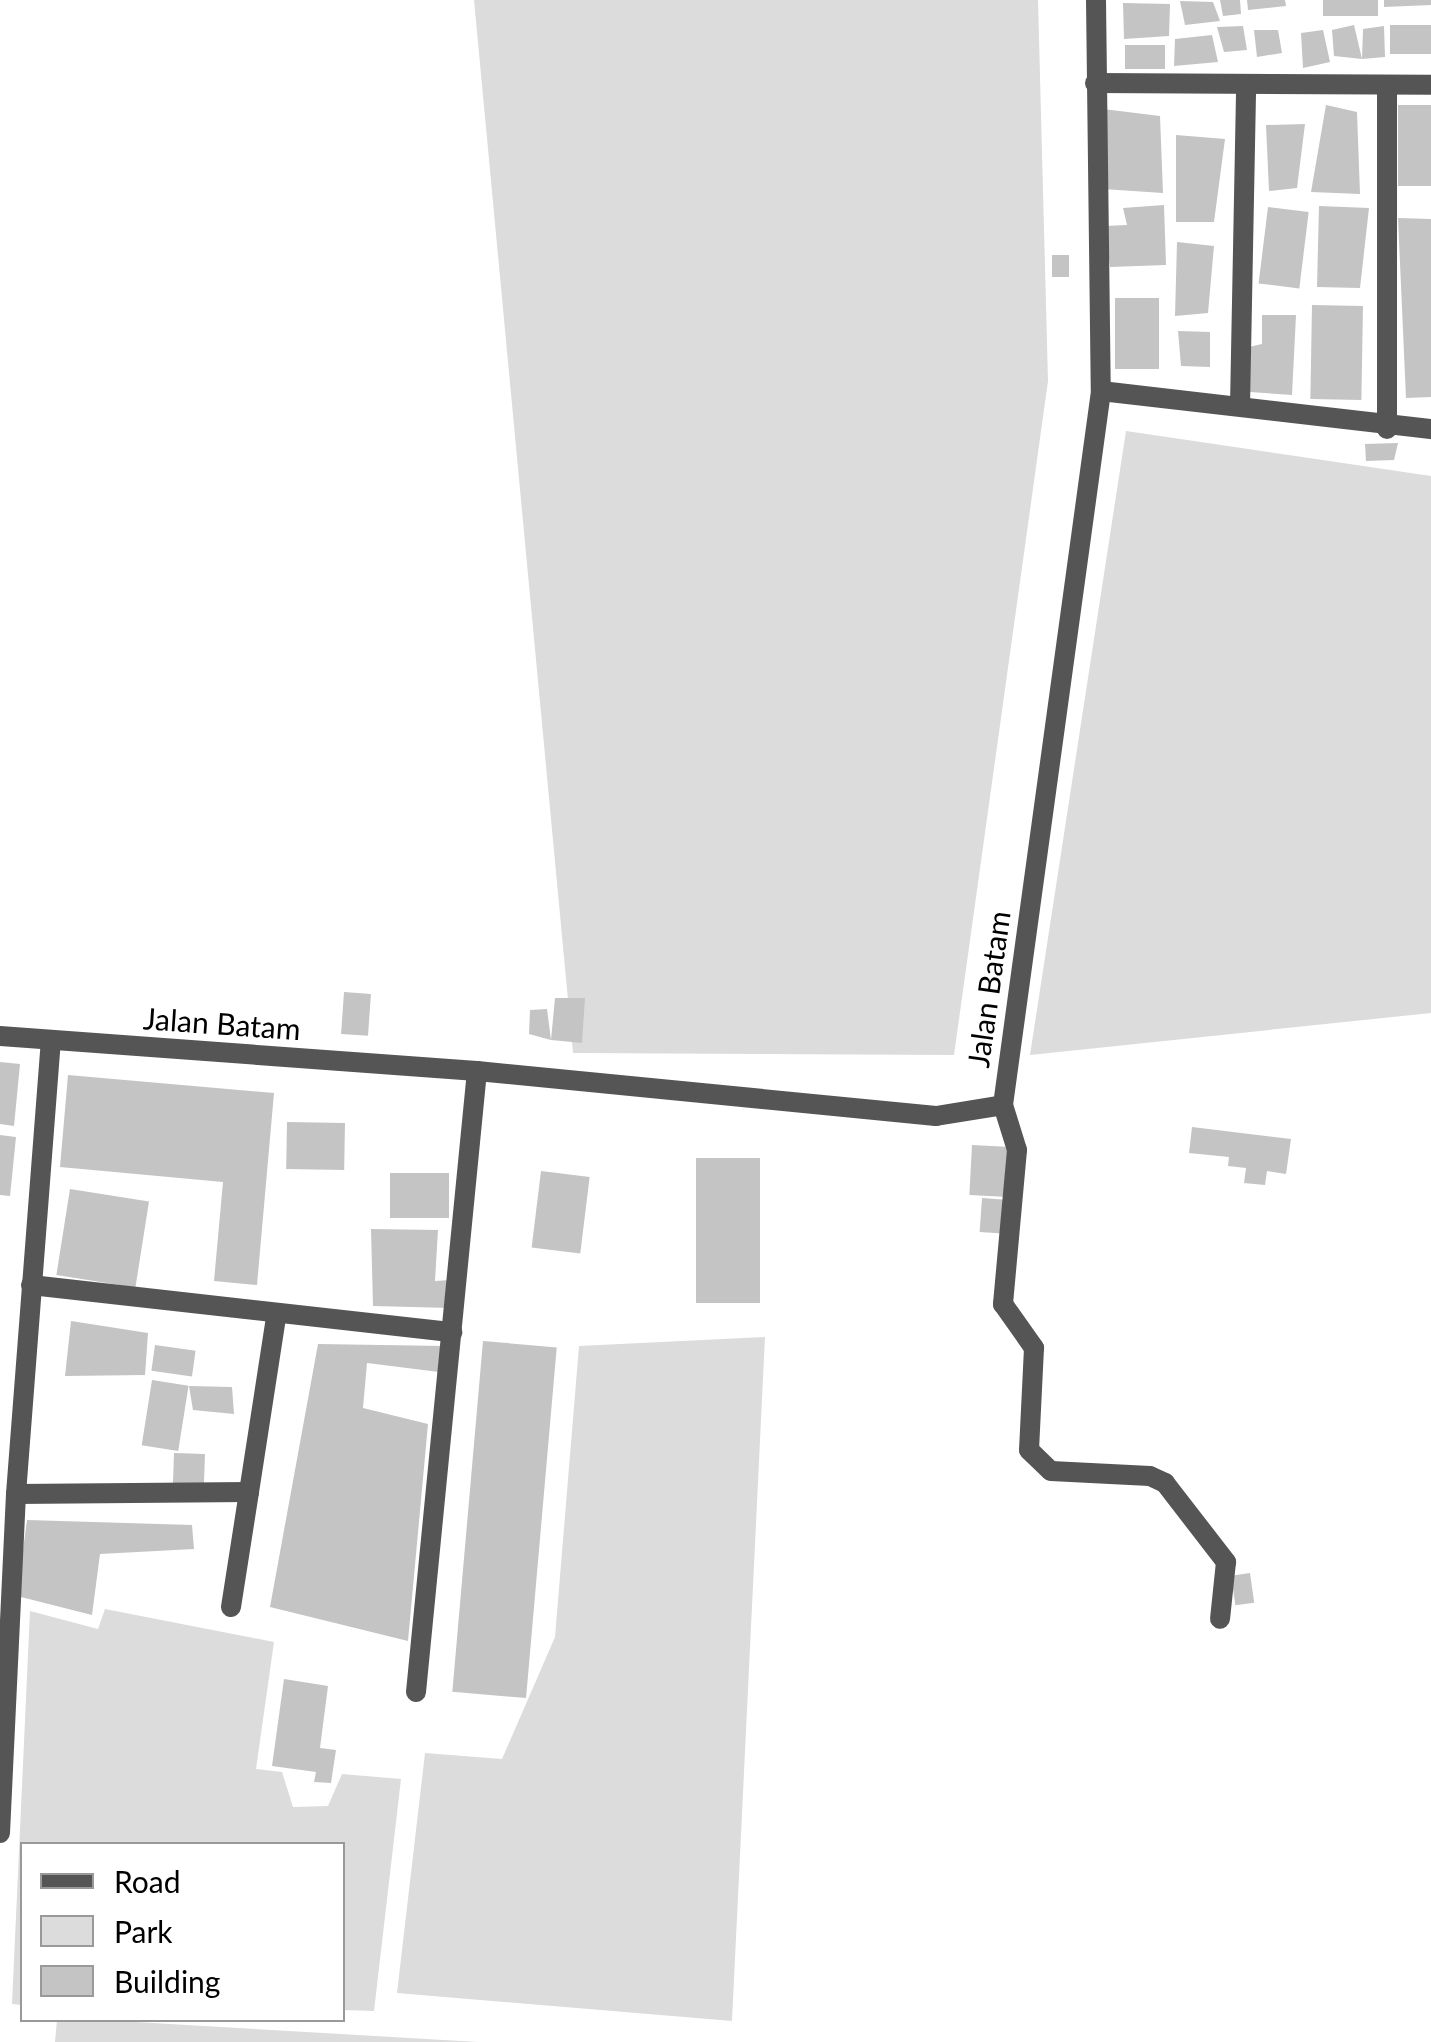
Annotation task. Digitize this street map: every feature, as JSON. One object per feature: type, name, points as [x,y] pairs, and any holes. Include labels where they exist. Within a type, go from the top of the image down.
[{"type":"street","name":"Jalan Batam","points":[[0,1036],[477,1072],[936,1116],[1002,1104],[1101,391],[1096,0]]},
{"type":"street","points":[[1095,83],[1246,88],[1431,85]]},
{"type":"street","points":[[1387,86],[1387,428]]},
{"type":"street","points":[[1240,406],[1246,88]]},
{"type":"street","points":[[1101,391],[1387,428],[1431,429]]},
{"type":"street","points":[[0,1833],[8,1536],[16,1494],[51,1041]]},
{"type":"street","points":[[416,1692],[477,1072]]},
{"type":"street","points":[[1002,1104],[1017,1150],[1003,1304],[1034,1348],[1029,1450],[1051,1470],[1150,1476],[1166,1483],[1226,1562],[1220,1620]]},
{"type":"street","points":[[31,1285],[276,1317],[452,1332]]},
{"type":"street","points":[[231,1607],[276,1317]]},
{"type":"street","points":[[16,1494],[249,1492]]},
{"type":"green space","points":[[474,0],[1038,0],[1048,381],[954,1055],[573,1053]]},
{"type":"green space","points":[[1126,431],[1431,476],[1431,1013],[1030,1055]]},
{"type":"green space","points":[[765,1337],[732,2021],[397,1993],[425,1753],[502,1759],[555,1637],[579,1346]]},
{"type":"green space","points":[[105,1609],[274,1642],[256,1769],[282,1772],[293,1807],[328,1806],[342,1774],[401,1779],[374,2011],[345,2010],[345,1842],[20,1842],[20,2005],[12,2004],[30,1611],[98,1629]]},
{"type":"green space","points":[[57,2022],[135,2022],[478,2042],[55,2042]]},
{"type":"building","points":[[1220,0],[1240,0],[1241,14],[1223,16]]},
{"type":"building","points":[[1247,0],[1285,0],[1286,6],[1248,10]]},
{"type":"building","points":[[1323,0],[1378,0],[1378,16],[1323,16]]},
{"type":"building","points":[[1384,0],[1431,0],[1431,5],[1384,7]]},
{"type":"building","points":[[1180,1],[1213,2],[1220,21],[1185,25]]},
{"type":"building","points":[[1123,3],[1170,4],[1169,36],[1124,39]]},
{"type":"building","points":[[1354,25],[1362,59],[1334,56],[1332,30]]},
{"type":"building","points":[[1390,25],[1431,25],[1431,54],[1390,54]]},
{"type":"building","points":[[1243,26],[1247,50],[1224,52],[1217,27]]},
{"type":"building","points":[[1384,26],[1385,57],[1362,59],[1363,29]]},
{"type":"building","points":[[1254,30],[1278,30],[1282,53],[1257,57]]},
{"type":"building","points":[[1323,30],[1330,62],[1303,68],[1301,33]]},
{"type":"building","points":[[1212,35],[1218,62],[1174,66],[1175,39]]},
{"type":"building","points":[[1125,45],[1165,45],[1165,69],[1125,69]]},
{"type":"building","points":[[1326,105],[1357,112],[1360,194],[1311,192]]},
{"type":"building","points":[[1398,105],[1431,105],[1431,186],[1398,186]]},
{"type":"building","points":[[1103,109],[1160,116],[1163,193],[1103,189]]},
{"type":"building","points":[[1305,124],[1297,188],[1269,191],[1266,125]]},
{"type":"building","points":[[1176,135],[1225,139],[1214,222],[1176,222]]},
{"type":"building","points":[[1164,205],[1166,265],[1110,267],[1105,226],[1127,225],[1123,208]]},
{"type":"building","points":[[1319,206],[1369,208],[1360,288],[1317,287]]},
{"type":"building","points":[[1268,207],[1309,212],[1299,288],[1259,283]]},
{"type":"building","points":[[1398,218],[1431,219],[1431,397],[1406,398]]},
{"type":"building","points":[[1177,242],[1214,246],[1208,313],[1175,316]]},
{"type":"building","points":[[1052,255],[1069,255],[1069,277],[1052,277]]},
{"type":"building","points":[[1115,298],[1159,298],[1159,369],[1115,369]]},
{"type":"building","points":[[1312,305],[1363,306],[1361,400],[1310,399]]},
{"type":"building","points":[[1262,315],[1296,315],[1292,395],[1250,392],[1249,347],[1262,344]]},
{"type":"building","points":[[1178,331],[1210,332],[1210,367],[1181,366]]},
{"type":"building","points":[[1398,443],[1394,460],[1366,461],[1365,444]]},
{"type":"building","points":[[344,992],[371,994],[368,1036],[341,1034]]},
{"type":"building","points":[[555,998],[585,998],[582,1043],[551,1040]]},
{"type":"building","points":[[547,1009],[551,1040],[529,1034],[530,1010]]},
{"type":"building","points":[[0,1062],[20,1064],[14,1126],[0,1124]]},
{"type":"building","points":[[68,1075],[274,1093],[257,1285],[214,1281],[223,1182],[60,1167]]},
{"type":"building","points":[[287,1122],[345,1123],[344,1170],[286,1169]]},
{"type":"building","points":[[1192,1127],[1291,1139],[1286,1174],[1267,1171],[1265,1185],[1244,1183],[1246,1168],[1228,1166],[1229,1157],[1189,1153]]},
{"type":"building","points":[[0,1135],[16,1137],[10,1196],[0,1195]]},
{"type":"building","points":[[972,1145],[1011,1147],[1008,1197],[969,1195]]},
{"type":"building","points":[[696,1158],[760,1158],[760,1303],[696,1303]]},
{"type":"building","points":[[541,1171],[590,1177],[580,1253],[532,1247]]},
{"type":"building","points":[[390,1173],[449,1173],[449,1218],[390,1218]]},
{"type":"building","points":[[70,1189],[149,1202],[135,1287],[56,1275]]},
{"type":"building","points":[[982,1198],[1009,1200],[1007,1234],[980,1232]]},
{"type":"building","points":[[371,1229],[438,1230],[435,1281],[451,1280],[450,1308],[373,1306]]},
{"type":"building","points":[[71,1321],[148,1333],[145,1375],[65,1376]]},
{"type":"building","points":[[483,1341],[557,1347],[526,1698],[452,1692]]},
{"type":"building","points":[[318,1344],[444,1346],[439,1372],[367,1363],[363,1408],[428,1424],[408,1641],[270,1607]]},
{"type":"building","points":[[155,1345],[196,1351],[192,1376],[151,1371]]},
{"type":"building","points":[[152,1380],[189,1386],[178,1451],[142,1445]]},
{"type":"building","points":[[189,1386],[232,1387],[234,1414],[193,1410]]},
{"type":"building","points":[[174,1453],[205,1454],[204,1484],[173,1483]]},
{"type":"building","points":[[27,1520],[192,1525],[194,1549],[100,1554],[92,1615],[17,1596]]},
{"type":"building","points":[[1250,1573],[1254,1603],[1235,1605],[1231,1576]]},
{"type":"building","points":[[284,1679],[328,1686],[320,1748],[336,1750],[331,1783],[314,1782],[316,1772],[272,1766]]}]
